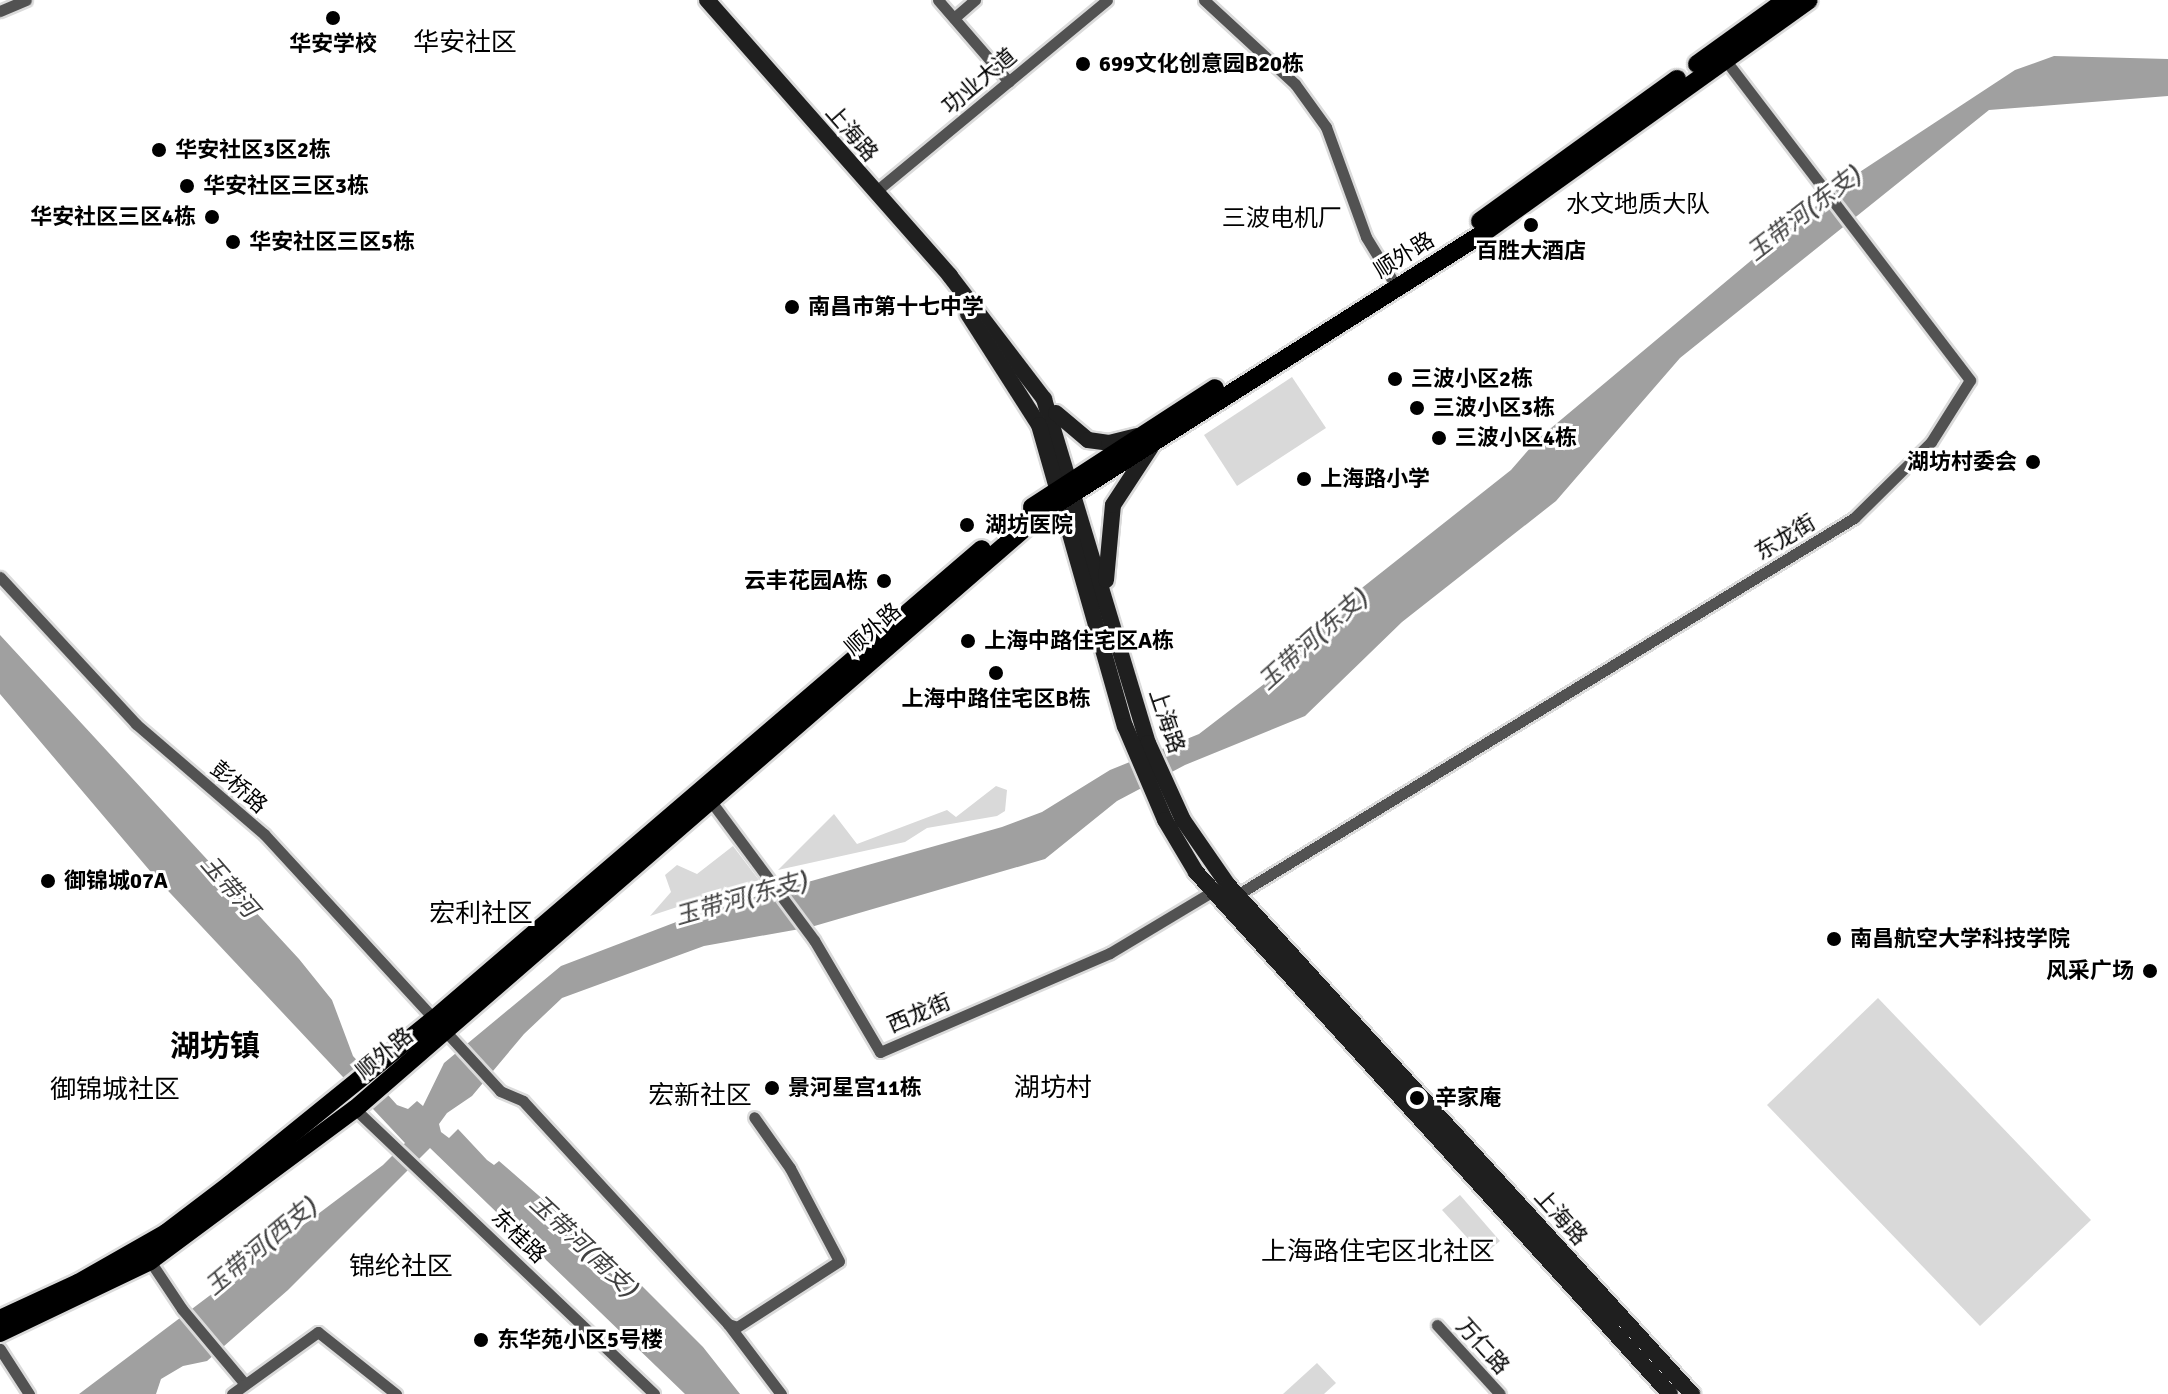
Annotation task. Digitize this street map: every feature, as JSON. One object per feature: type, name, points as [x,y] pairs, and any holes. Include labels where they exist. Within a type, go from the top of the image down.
[{"type":"main road","name":"上海路","points":[[693,0],[961,305],[1024,396],[1066,490],[1105,597],[1142,748],[1183,820],[1237,895],[1692,1394]]},
{"type":"main road","name":"上海路","points":[[707,0],[993,328],[1044,399],[1066,490],[1165,820],[1213,891],[1670,1394]]},
{"type":"main road","name":"顺外路","points":[[0,1333],[150,1261],[392,1064],[446,1033],[707,795],[1066,490],[1139,435],[1484,218],[1786,0]]},
{"type":"main road","name":"顺外路","points":[[1066,490],[1162,436],[1508,217],[1809,0]]},
{"type":"main road","points":[[1044,399],[1073,432],[1088,440],[1109,443],[1139,435]]},
{"type":"main road","points":[[1105,597],[1113,505],[1128,476],[1162,436]]},
{"type":"main road","name":"顺外路","points":[[0,1319],[78,1283],[166,1233],[348,1102]]},
{"type":"street","points":[[0,11],[26,0]]},
{"type":"street","points":[[938,0],[1009,82]]},
{"type":"street","points":[[954,18],[975,0]]},
{"type":"street","name":"功业大道","points":[[875,192],[1107,0]]},
{"type":"street","points":[[1204,0],[1295,84],[1326,127],[1366,237],[1391,278]]},
{"type":"street","name":"东龙街","points":[[1237,895],[1854,518],[1931,442],[1970,380],[1857,232],[1821,191],[1725,59]]},
{"type":"street","name":"彭桥路","points":[[0,577],[136,724],[264,834],[500,1091],[523,1101],[728,1324],[781,1394]]},
{"type":"street","name":"西龙街","points":[[707,795],[814,940],[880,1052],[1110,953],[1213,891]]},
{"type":"street","name":"东桂路","points":[[348,1102],[654,1394]]},
{"type":"street","points":[[728,1324],[737,1327],[750,1321],[839,1261],[790,1168],[754,1117]]},
{"type":"street","points":[[150,1261],[182,1309],[245,1384]]},
{"type":"street","name":"万仁路","points":[[1437,1325],[1500,1394]]},
{"type":"street","points":[[232,1394],[318,1332],[396,1394]]},
{"type":"street","points":[[0,1349],[29,1394]]},
{"type":"shaded area","points":[[1292,377],[1326,428],[1237,486],[1204,435]]},
{"type":"shaded area","points":[[996,786],[1007,790],[1005,811],[997,816],[927,828],[905,842],[778,870],[834,814],[857,844],[947,810],[956,817]]},
{"type":"shaded area","points":[[733,846],[759,880],[650,916],[671,892],[665,875],[677,865],[697,874]]},
{"type":"shaded area","points":[[1878,998],[2091,1220],[1980,1326],[1767,1105]]},
{"type":"shaded area","points":[[1460,1195],[1500,1241],[1483,1255],[1442,1210]]},
{"type":"shaded area","points":[[1317,1363],[1336,1383],[1324,1394],[1283,1394]]},
{"type":"water","points":[[2054,56],[2168,59],[2168,96],[1989,110],[1680,358],[1556,501],[1402,622],[1305,716],[1185,765],[1117,801],[1045,859],[811,927],[704,946],[562,998],[524,1034],[472,1096],[447,1113],[439,1124],[441,1132],[449,1138],[458,1129],[487,1160],[494,1165],[499,1161],[641,1285],[703,1347],[740,1394],[685,1394],[430,1148],[288,1290],[207,1361],[183,1366],[161,1379],[156,1394],[79,1394],[383,1165],[405,1143],[156,878],[0,694],[0,635],[299,959],[332,1000],[353,1056],[397,1105],[408,1109],[417,1101],[423,1106],[444,1063],[561,966],[705,911],[1002,827],[1042,812],[1110,770],[1199,734],[1268,681],[1334,610],[1511,470],[1538,439],[1846,181],[2015,70]]},
{"type":"place","name":"华安学校","points":[[333,18]]},
{"type":"place","name":"699文化创意园B20栋","points":[[1083,64]]},
{"type":"place","name":"华安社区3区2栋","points":[[159,150]]},
{"type":"place","name":"华安社区三区3栋","points":[[187,186]]},
{"type":"place","name":"华安社区三区4栋","points":[[212,217]]},
{"type":"place","name":"百胜大酒店","points":[[1531,225]]},
{"type":"place","name":"华安社区三区5栋","points":[[233,242]]},
{"type":"place","name":"南昌市第十七中学","points":[[792,307]]},
{"type":"place","name":"三波小区2栋","points":[[1395,379]]},
{"type":"place","name":"三波小区3栋","points":[[1417,408]]},
{"type":"place","name":"三波小区4栋","points":[[1439,438]]},
{"type":"place","name":"湖坊村委会","points":[[2033,462]]},
{"type":"place","name":"上海路小学","points":[[1304,479]]},
{"type":"place","name":"湖坊医院","points":[[967,525]]},
{"type":"place","name":"云丰花园A栋","points":[[884,581]]},
{"type":"place","name":"上海中路住宅区A栋","points":[[968,641]]},
{"type":"place","name":"上海中路住宅区B栋","points":[[996,673]]},
{"type":"place","name":"御锦城07A","points":[[48,881]]},
{"type":"place","name":"南昌航空大学科技学院","points":[[1834,939]]},
{"type":"place","name":"风采广场","points":[[2150,971]]},
{"type":"place","name":"景河星宫11栋","points":[[772,1088]]},
{"type":"place","name":"辛家庵","points":[[1417,1098]]},
{"type":"place","name":"东华苑小区5号楼","points":[[481,1340]]},
{"type":"district","name":"华安社区","points":[[465,44]]},
{"type":"district","name":"水文地质大队","points":[[1638,205]]},
{"type":"district","name":"三波电机厂","points":[[1282,219]]},
{"type":"district","name":"宏利社区","points":[[481,915]]},
{"type":"district","name":"湖坊镇","points":[[215,1047]]},
{"type":"district","name":"湖坊村","points":[[1053,1089]]},
{"type":"district","name":"御锦城社区","points":[[115,1091]]},
{"type":"district","name":"宏新社区","points":[[700,1097]]},
{"type":"district","name":"上海路住宅区北社区","points":[[1378,1253]]},
{"type":"district","name":"锦纶社区","points":[[401,1268]]},
{"type":"water label","name":"玉带河(东支)","points":[[1804,214]]},
{"type":"water label","name":"玉带河(东支)","points":[[1313,640]]},
{"type":"water label","name":"玉带河","points":[[229,887]]},
{"type":"water label","name":"玉带河(东支)","points":[[741,899]]},
{"type":"water label","name":"玉带河(南支)","points":[[583,1246]]},
{"type":"water label","name":"玉带河(西支)","points":[[261,1247]]}]
